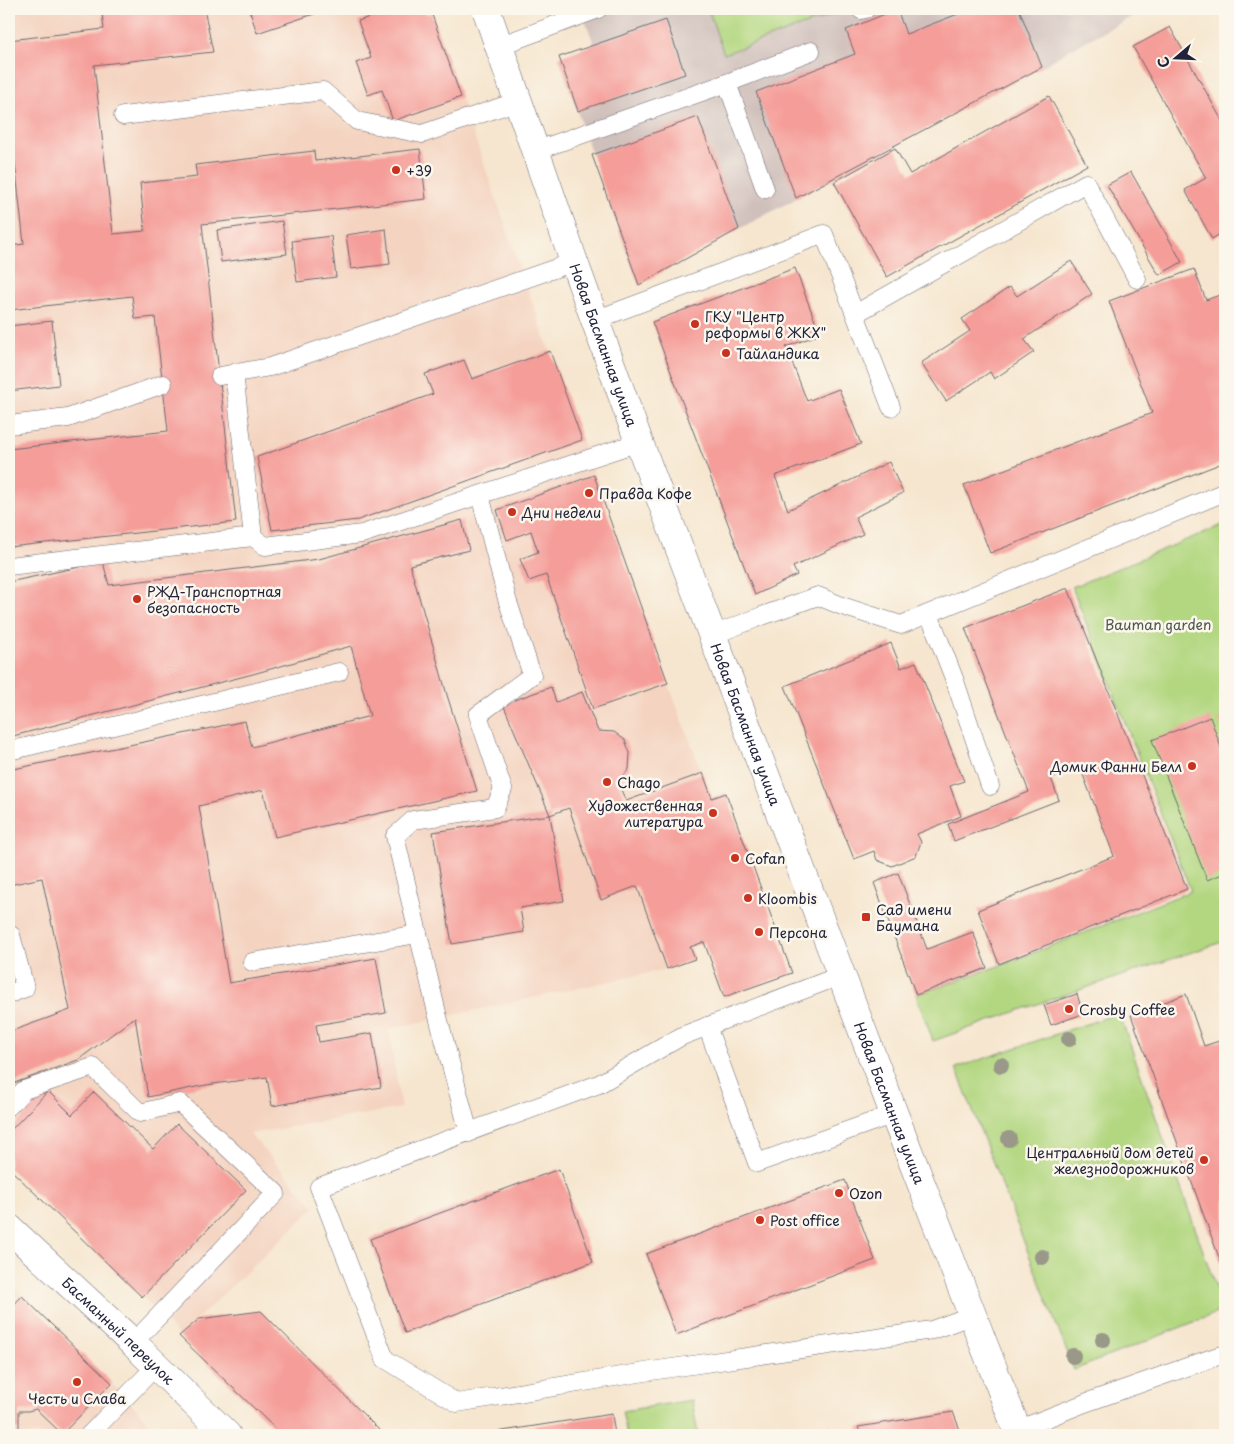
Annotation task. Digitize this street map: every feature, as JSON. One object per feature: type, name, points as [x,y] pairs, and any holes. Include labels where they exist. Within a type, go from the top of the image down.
[{"type":"main road","name":"Новая Басманная улица","points":[[486,9],[639,442],[894,1114],[1018,1433]]},
{"type":"main road","name":"Басманный переулок","points":[[9,1228],[133,1343],[227,1435]]},
{"type":"lane","points":[[499,46],[598,9]]},
{"type":"lane","points":[[536,151],[811,51]]},
{"type":"lane","points":[[727,83],[765,189]]},
{"type":"lane","points":[[124,116],[323,91],[357,121],[422,134],[518,101]]},
{"type":"lane","points":[[855,314],[1086,183],[1137,279]]},
{"type":"lane","points":[[595,320],[824,234],[891,407]]},
{"type":"lane","points":[[253,537],[227,375],[270,367],[574,262]]},
{"type":"lane","points":[[9,425],[68,418],[163,384]]},
{"type":"lane","points":[[9,566],[253,537],[265,546],[362,534],[639,442]]},
{"type":"lane","points":[[713,635],[818,596],[842,606],[901,625],[1225,492]]},
{"type":"lane","points":[[469,1132],[437,1013],[395,836],[413,820],[495,808],[503,789],[478,715],[532,675],[507,599],[480,494]]},
{"type":"lane","points":[[929,614],[990,786]]},
{"type":"lane","points":[[9,750],[339,672]]},
{"type":"lane","points":[[252,962],[418,934]]},
{"type":"lane","points":[[9,994],[24,988],[11,935]]},
{"type":"lane","points":[[842,975],[682,1036],[599,1084],[319,1187],[385,1359],[457,1403],[651,1371],[932,1330],[973,1315]]},
{"type":"lane","points":[[707,1026],[757,1163],[894,1114]]},
{"type":"lane","points":[[9,1106],[24,1090],[93,1067],[140,1113],[180,1103],[276,1193],[133,1343]]},
{"type":"lane","points":[[1018,1433],[1103,1397],[1218,1356],[1225,1356]]},
{"type":"lane","points":[[89,1435],[156,1366]]},
{"type":"shaded area","points":[[9,9],[424,9],[426,14],[431,12],[668,683],[712,798],[726,793],[792,973],[724,997],[704,942],[690,947],[695,959],[667,969],[389,1029],[401,1108],[250,1134],[315,1207],[179,1336],[142,1297],[9,1168],[9,670],[123,645],[469,550],[462,520],[319,559],[109,585],[102,562],[9,582]]},
{"type":"shaded area","points":[[581,9],[1146,9],[639,285],[559,57],[594,44]]},
{"type":"shaded area","points":[[9,1283],[126,1398],[160,1435],[9,1435]]},
{"type":"green space","points":[[708,9],[838,9],[840,12],[724,54]]},
{"type":"green space","name":"Bauman garden","points":[[1225,524],[1225,941],[933,1041],[916,995],[1004,964],[1191,891],[1072,587]]},
{"type":"green space","points":[[1119,1013],[1224,1310],[1074,1370],[956,1068]]},
{"type":"green space","points":[[692,1400],[698,1435],[627,1435],[622,1411]]},
{"type":"building","points":[[140,9],[204,9],[213,52],[94,65],[113,234],[145,231],[140,183],[197,177],[195,165],[314,151],[315,161],[420,149],[426,199],[202,224],[236,522],[9,547],[9,449],[168,431],[155,317],[135,319],[132,296],[9,310],[9,246],[24,244],[9,109],[9,40],[104,29],[102,13]]},
{"type":"building","points":[[249,9],[319,9],[320,12],[257,33]]},
{"type":"building","points":[[393,9],[424,9],[426,14],[431,12],[461,97],[393,121],[382,90],[368,95],[356,63],[371,58],[358,21]]},
{"type":"building","points":[[897,9],[906,34],[971,9],[1019,9],[1042,67],[796,198],[756,92],[855,54],[846,30]]},
{"type":"building","points":[[666,20],[685,74],[578,111],[559,57]]},
{"type":"building","points":[[1170,27],[1225,126],[1225,231],[1212,239],[1185,190],[1206,178],[1133,47]]},
{"type":"building","points":[[1049,96],[1087,165],[887,277],[834,182],[895,148],[910,174]]},
{"type":"building","points":[[698,117],[739,229],[639,285],[592,155]]},
{"type":"building","points":[[1131,172],[1182,262],[1159,275],[1107,185]]},
{"type":"building","points":[[282,221],[287,254],[221,262],[217,230]]},
{"type":"building","points":[[386,229],[390,264],[351,269],[346,235]]},
{"type":"building","points":[[331,236],[336,277],[297,282],[292,241]]},
{"type":"building","points":[[1071,261],[1092,294],[1024,339],[1034,352],[994,379],[990,372],[946,401],[921,363],[970,331],[962,319],[1010,287],[1017,296]]},
{"type":"building","points":[[795,268],[820,334],[786,347],[807,401],[839,389],[861,444],[775,476],[788,510],[889,462],[903,493],[855,517],[863,534],[793,567],[797,575],[755,595],[652,322]]},
{"type":"building","points":[[1194,269],[1206,300],[1225,293],[1225,462],[990,553],[964,485],[1152,413],[1109,301]]},
{"type":"building","points":[[52,321],[59,385],[9,391],[9,326]]},
{"type":"building","points":[[550,351],[582,440],[358,520],[272,530],[257,457],[433,394],[425,374],[464,360],[472,379]]},
{"type":"building","points":[[594,475],[668,683],[593,709],[546,575],[529,581],[520,559],[538,552],[531,531],[507,540],[497,510]]},
{"type":"building","points":[[462,520],[469,550],[410,565],[477,791],[275,837],[263,790],[199,806],[229,983],[376,958],[386,1013],[316,1025],[319,1042],[372,1033],[381,1087],[272,1106],[267,1077],[206,1085],[148,1097],[135,1017],[78,1060],[9,1085],[9,1032],[70,1010],[42,878],[9,885],[9,770],[245,721],[252,747],[370,716],[351,646],[253,674],[9,737],[9,582],[103,562],[109,585],[319,559]]},
{"type":"building","points":[[1068,588],[1187,889],[999,964],[978,910],[1114,856],[1080,767],[1051,778],[1059,800],[954,841],[948,824],[1029,792],[965,628]]},
{"type":"building","points":[[891,643],[901,668],[916,662],[964,781],[950,786],[961,816],[917,834],[921,842],[916,856],[892,866],[877,860],[874,851],[854,859],[785,686]]},
{"type":"building","points":[[551,687],[556,702],[582,692],[598,731],[614,732],[625,740],[630,753],[629,769],[617,781],[626,801],[703,773],[712,798],[726,793],[792,973],[724,997],[704,942],[690,947],[695,959],[667,969],[637,886],[601,900],[569,808],[550,815],[503,704]]},
{"type":"building","points":[[1225,716],[1225,735],[1219,719]]},
{"type":"building","points":[[1210,717],[1225,758],[1225,873],[1207,880],[1152,740]]},
{"type":"building","points":[[550,815],[564,901],[520,908],[524,932],[452,944],[433,832]]},
{"type":"building","points":[[898,873],[927,949],[973,932],[987,968],[916,995],[874,883]]},
{"type":"building","points":[[1077,994],[1083,1014],[1051,1025],[1044,1005]]},
{"type":"building","name":"Центральный дом детей железнодорожников","points":[[1186,994],[1204,1046],[1225,1039],[1225,1274],[1131,1015]]},
{"type":"building","points":[[48,1091],[72,1115],[94,1092],[153,1149],[177,1124],[246,1190],[142,1297],[9,1168],[9,1132]]},
{"type":"building","points":[[559,1169],[593,1262],[405,1333],[370,1239]]},
{"type":"building","points":[[845,1180],[875,1260],[676,1335],[646,1254]]},
{"type":"building","points":[[22,1296],[112,1383],[62,1434],[36,1409],[19,1411],[19,1429],[9,1429],[9,1310]]},
{"type":"building","points":[[261,1311],[384,1435],[282,1435],[179,1336],[199,1319]]},
{"type":"building","points":[[953,1412],[962,1435],[861,1435],[858,1427]]},
{"type":"building","points":[[612,1414],[615,1435],[483,1434]]},
{"type":"building","points":[[830,1431],[830,1435],[811,1435],[811,1434]]},
{"type":"place","name":"+39","points":[[396,170]]},
{"type":"place","name":"ГКУ \"Центр реформы в ЖКХ\"","points":[[695,324]]},
{"type":"place","name":"Тайландика","points":[[726,353]]},
{"type":"place","name":"Правда Кофе","points":[[589,493]]},
{"type":"place","name":"Дни недели","points":[[512,512]]},
{"type":"place","name":"РЖД-Транспортная безопасность","points":[[137,599]]},
{"type":"place","name":"Домик Фанни Белл","points":[[1192,766]]},
{"type":"place","name":"Chago","points":[[607,782]]},
{"type":"place","name":"Художественная литература","points":[[713,813]]},
{"type":"place","name":"Cofan","points":[[735,858]]},
{"type":"place","name":"Kloombis","points":[[748,898]]},
{"type":"place","name":"Сад имени Баумана","points":[[866,917]]},
{"type":"place","name":"Персона","points":[[759,932]]},
{"type":"place","name":"Crosby Coffee","points":[[1069,1009]]},
{"type":"place","name":"Центральный дом детей железнодорожников","points":[[1204,1160]]},
{"type":"place","name":"Ozon","points":[[839,1193]]},
{"type":"place","name":"Post office","points":[[760,1220]]},
{"type":"place","name":"Честь и Слава","points":[[77,1382]]}]
